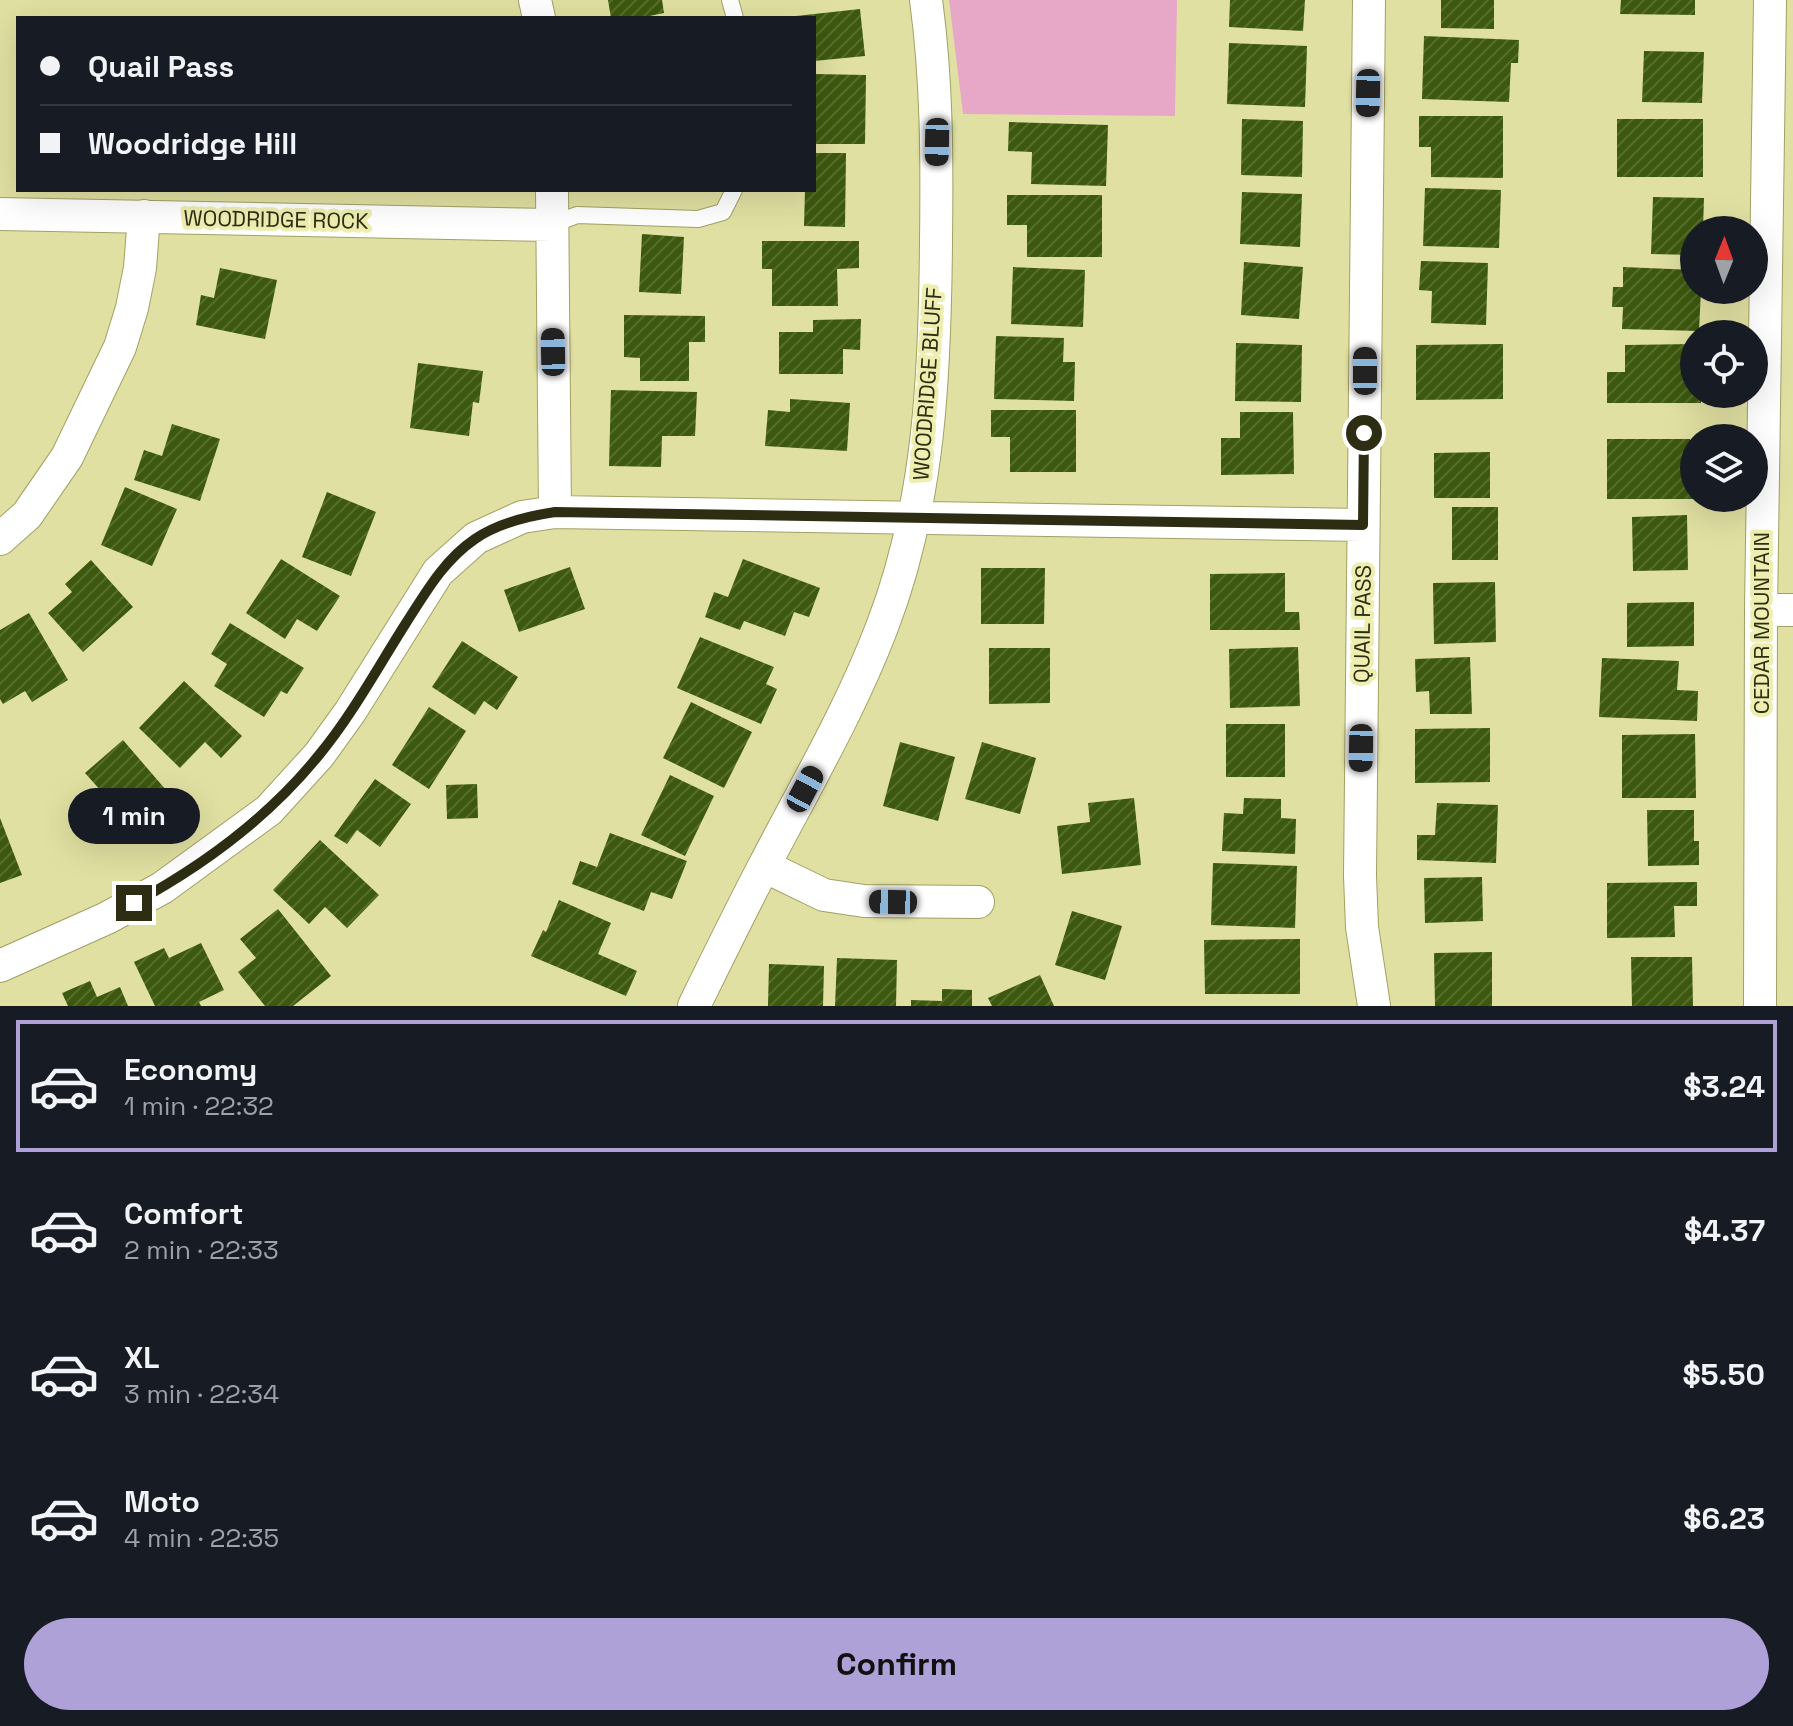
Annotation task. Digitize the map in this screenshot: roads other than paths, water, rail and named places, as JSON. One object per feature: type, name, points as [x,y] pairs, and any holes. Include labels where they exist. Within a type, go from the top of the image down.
[{"type":"street","name":"WOODRIDGE BLUFF","points":[[694,1006],[764,866],[847,712],[882,626],[908,550],[925,460],[935,341],[937,142],[933,51],[926,0]]},
{"type":"street","name":"QUAIL PASS","points":[[1369,0],[1360,876],[1362,927],[1374,1006]]},
{"type":"street","name":"CEDAR MOUNTAIN","points":[[1760,1006],[1761,610],[1779,235],[1770,0]]},
{"type":"street","points":[[552,192],[555,512]]},
{"type":"street","name":"WOODRIDGE ROCK","points":[[0,214],[551,225]]},
{"type":"street","points":[[0,539],[27,515],[67,457],[120,347],[140,268],[144,216]]},
{"type":"street","points":[[0,966],[107,918],[162,888],[269,810],[319,755],[350,712],[438,572],[476,538],[522,517],[555,512],[1363,525]]},
{"type":"street","points":[[1761,610],[1793,610]]},
{"type":"street","points":[[764,866],[824,895],[864,901],[978,902]]},
{"type":"lane","points":[[551,225],[577,215],[698,219],[723,212],[733,192]]}]
